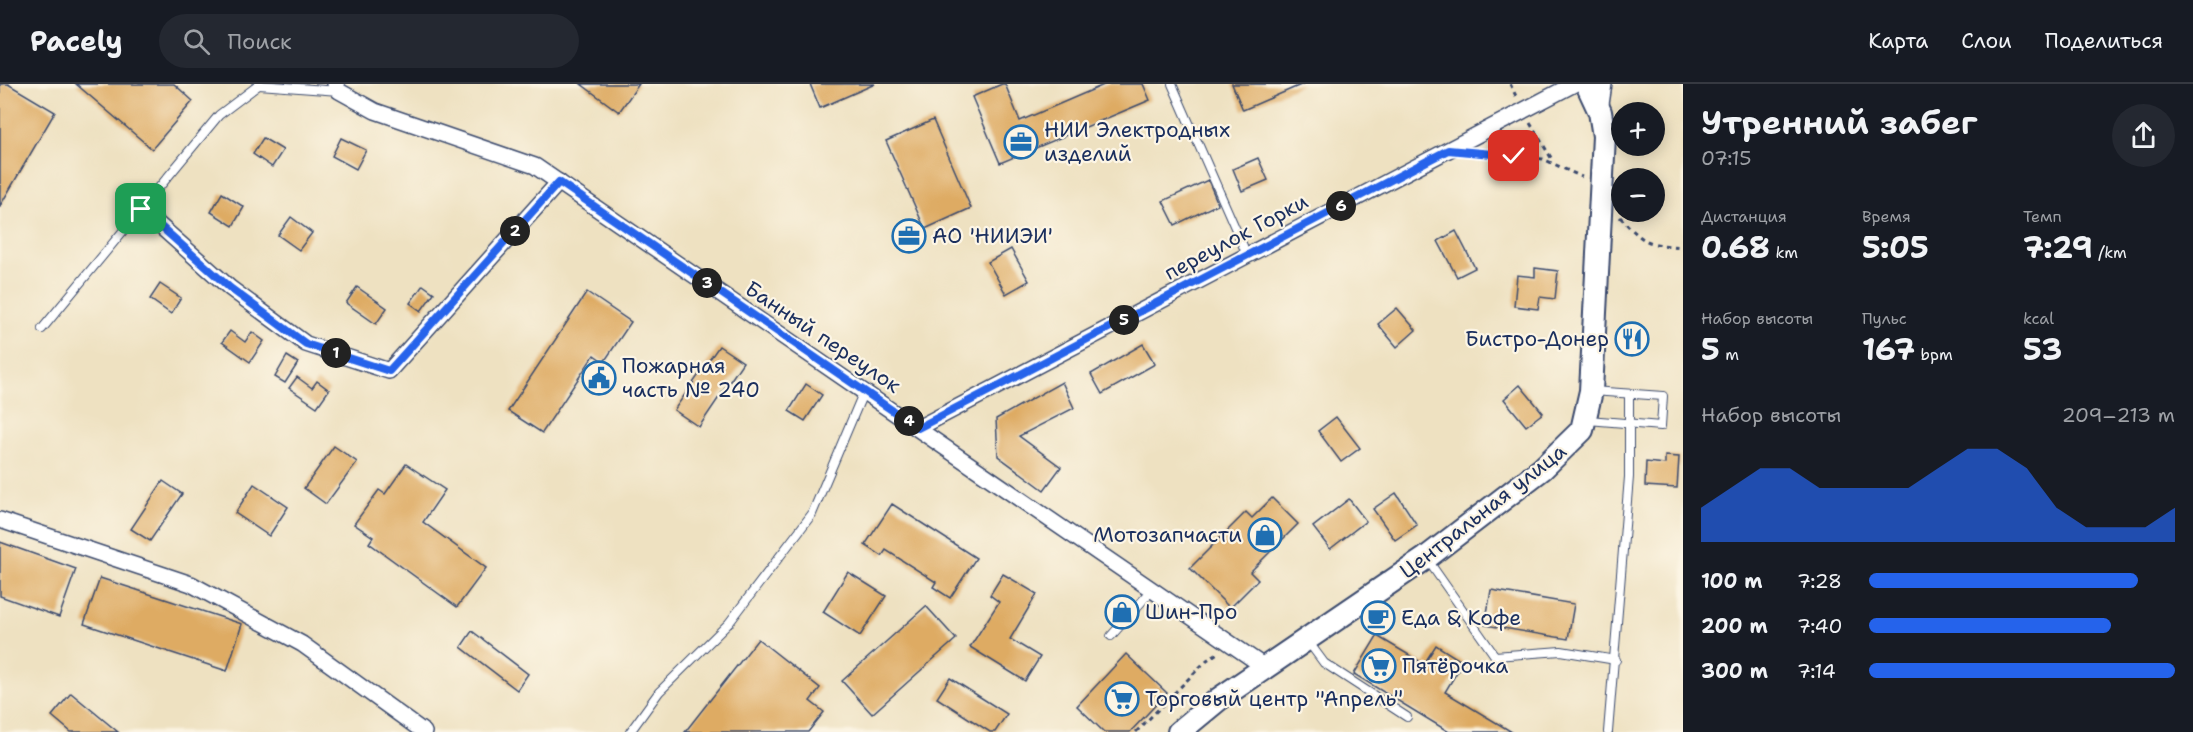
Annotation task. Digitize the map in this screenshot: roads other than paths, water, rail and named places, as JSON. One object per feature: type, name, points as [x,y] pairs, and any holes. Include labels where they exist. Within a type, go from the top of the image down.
[{"type":"main road","name":"Центральная улица","points":[[1179,732],[1219,699],[1426,558],[1542,469],[1576,438],[1586,420],[1591,391],[1604,136],[1600,111],[1587,84]]},
{"type":"street","name":"переулок Горки","points":[[918,428],[1574,84]]},
{"type":"street","points":[[1600,111],[1604,84]]},
{"type":"street","name":"Банный переулок","points":[[337,87],[375,111],[536,166],[1266,668]]},
{"type":"street","points":[[141,209],[230,288],[306,344],[389,371],[559,182]]},
{"type":"street","points":[[0,520],[190,584],[302,644],[424,732]]},
{"type":"lane","points":[[42,329],[219,115],[260,84],[337,87]]},
{"type":"lane","points":[[1172,84],[1247,255]]},
{"type":"lane","points":[[630,732],[659,692],[729,623],[812,514],[864,391]]},
{"type":"lane","points":[[1586,420],[1660,426],[1663,396],[1591,391]]},
{"type":"lane","points":[[1608,732],[1616,660],[1629,477],[1627,423],[1629,394]]},
{"type":"lane","points":[[1426,558],[1495,656],[1561,651],[1616,660]]},
{"type":"lane","points":[[1112,636],[1152,590]]},
{"type":"lane","points":[[1307,640],[1324,663],[1407,717]]},
{"type":"place","name":"НИИ Электродных изделий","points":[[1021,142]]},
{"type":"place","name":"АО 'НИИЭИ'","points":[[909,236]]},
{"type":"place","name":"Бистро-Донер","points":[[1632,339]]},
{"type":"place","name":"Пожарная часть № 240","points":[[599,378]]},
{"type":"place","name":"Мотозапчасти","points":[[1265,535]]},
{"type":"place","name":"Шин-Про","points":[[1122,612]]},
{"type":"place","name":"Еда & Кофе","points":[[1378,618]]},
{"type":"place","name":"Пятёрочка","points":[[1379,666]]},
{"type":"place","name":"Торговый центр \"Апрель\"","points":[[1122,699]]}]
